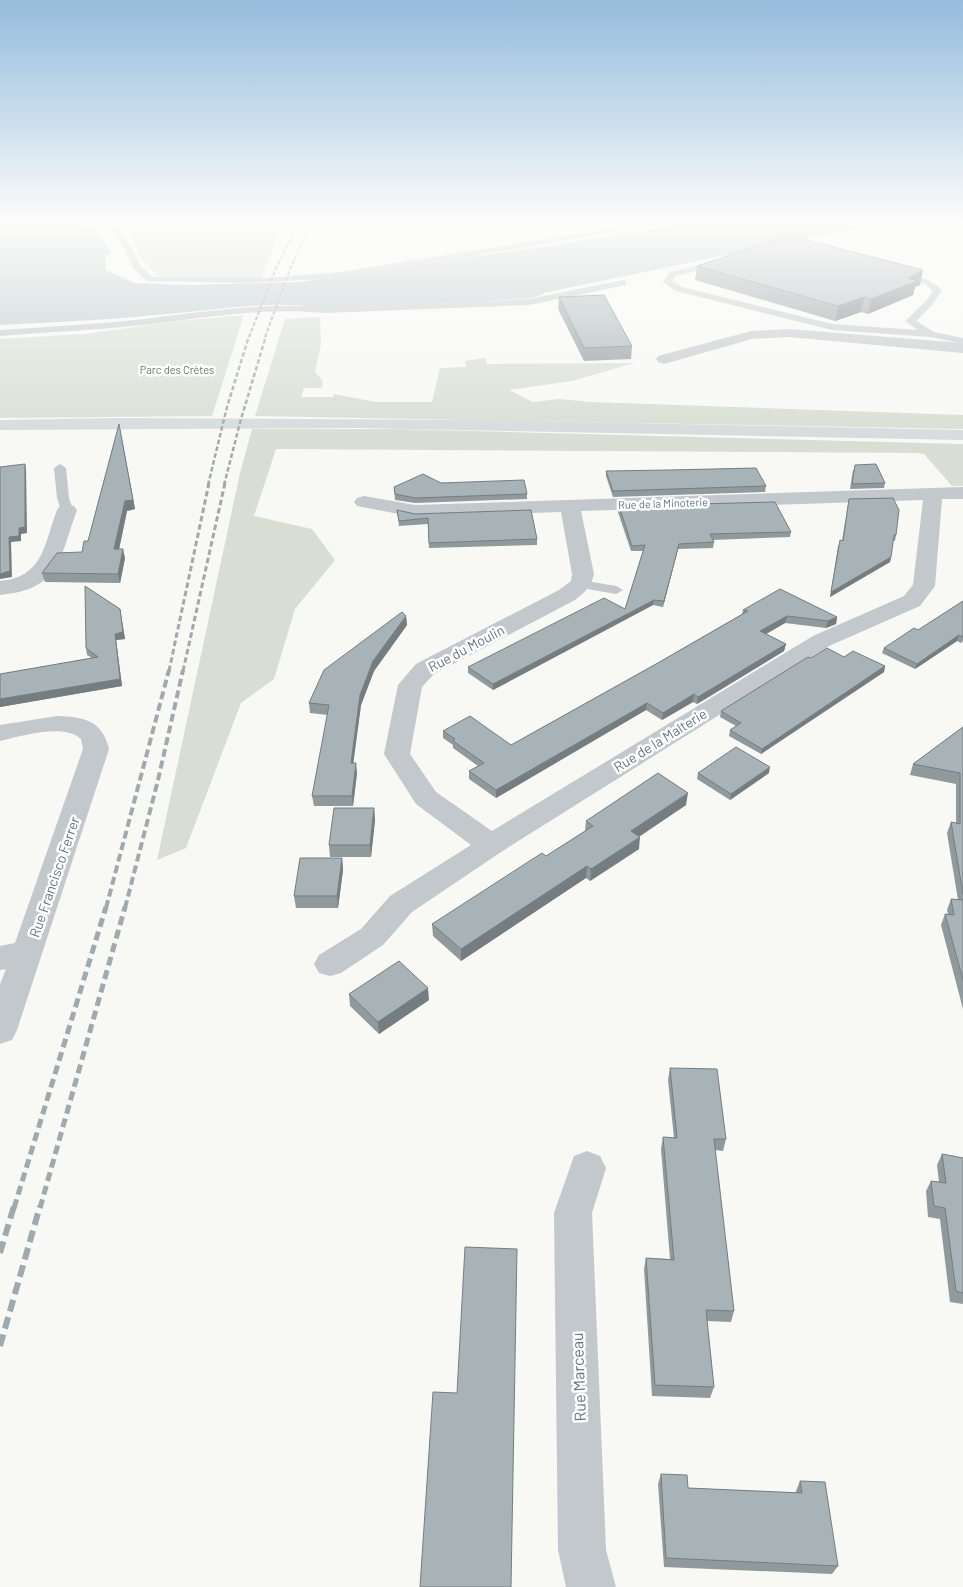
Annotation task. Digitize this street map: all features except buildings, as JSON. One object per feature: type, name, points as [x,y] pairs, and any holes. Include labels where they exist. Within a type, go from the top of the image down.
[{"type":"main road","points":[[0,425],[413,423],[963,434]]},
{"type":"street","points":[[664,359],[751,335],[789,333],[963,348]]},
{"type":"street","name":"Rue de la Minoterie","points":[[364,502],[415,511],[963,493]]},
{"type":"street","name":"Rue de la Malterie","points":[[330,964],[372,937],[401,904],[491,844],[821,641],[912,600],[924,586],[933,494]]},
{"type":"street","points":[[570,506],[583,574],[581,584]]},
{"type":"street","points":[[0,588],[26,582],[36,577],[44,568],[67,510]]},
{"type":"street","name":"Rue du Moulin","points":[[491,844],[426,798],[397,754],[410,685],[425,669],[567,595],[581,584]]},
{"type":"street","name":"Rue Francisco Ferrer","points":[[0,733],[61,723],[73,724],[84,728],[93,733],[96,740],[96,749],[14,955],[0,1030]]},
{"type":"street","name":"Rue Marceau","points":[[587,1168],[574,1213],[582,1550],[591,1587]]},
{"type":"lane","points":[[0,333],[124,324],[265,308],[292,307],[325,310],[529,302],[563,295]]},
{"type":"lane","points":[[703,295],[832,327],[931,334],[963,341]]},
{"type":"lane","points":[[931,334],[910,321],[934,295]]},
{"type":"lane","points":[[60,468],[63,498],[67,510]]},
{"type":"lane","points":[[581,584],[616,590]]},
{"type":"green space","name":"Parc des Crètes","points":[[244,315],[212,416],[0,418],[0,339],[84,334],[179,321]]},
{"type":"green space","points":[[320,317],[321,344],[315,372],[323,381],[322,388],[304,388],[301,397],[333,397],[334,394],[376,402],[432,402],[440,368],[466,367],[465,361],[485,358],[487,364],[634,363],[572,381],[509,390],[533,402],[559,399],[591,402],[963,415],[963,429],[255,416],[285,319]]},
{"type":"green space","points":[[252,429],[399,429],[963,444],[963,486],[952,486],[924,454],[916,453],[276,449],[254,516],[312,529],[335,560],[295,609],[274,679],[241,703],[186,848],[157,860],[240,473]]},
{"type":"shaded area","points":[[0,295],[541,295],[531,298],[329,309],[310,306],[272,305],[134,317],[0,325]]},
{"type":"railway","points":[[249,337],[266,295]]},
{"type":"railway","points":[[265,337],[280,295]]},
{"type":"railway","points":[[208,485],[227,407],[249,336]]},
{"type":"railway","points":[[224,485],[241,419],[266,336]]},
{"type":"railway","points":[[169,671],[209,483]]},
{"type":"railway","points":[[183,671],[225,483]]},
{"type":"railway","points":[[106,908],[169,670]]},
{"type":"railway","points":[[125,908],[158,780],[183,670]]},
{"type":"railway","points":[[14,1208],[106,907]]},
{"type":"railway","points":[[40,1208],[125,907]]},
{"type":"railway","points":[[0,1253],[14,1206]]},
{"type":"railway","points":[[0,1346],[40,1206]]}]
